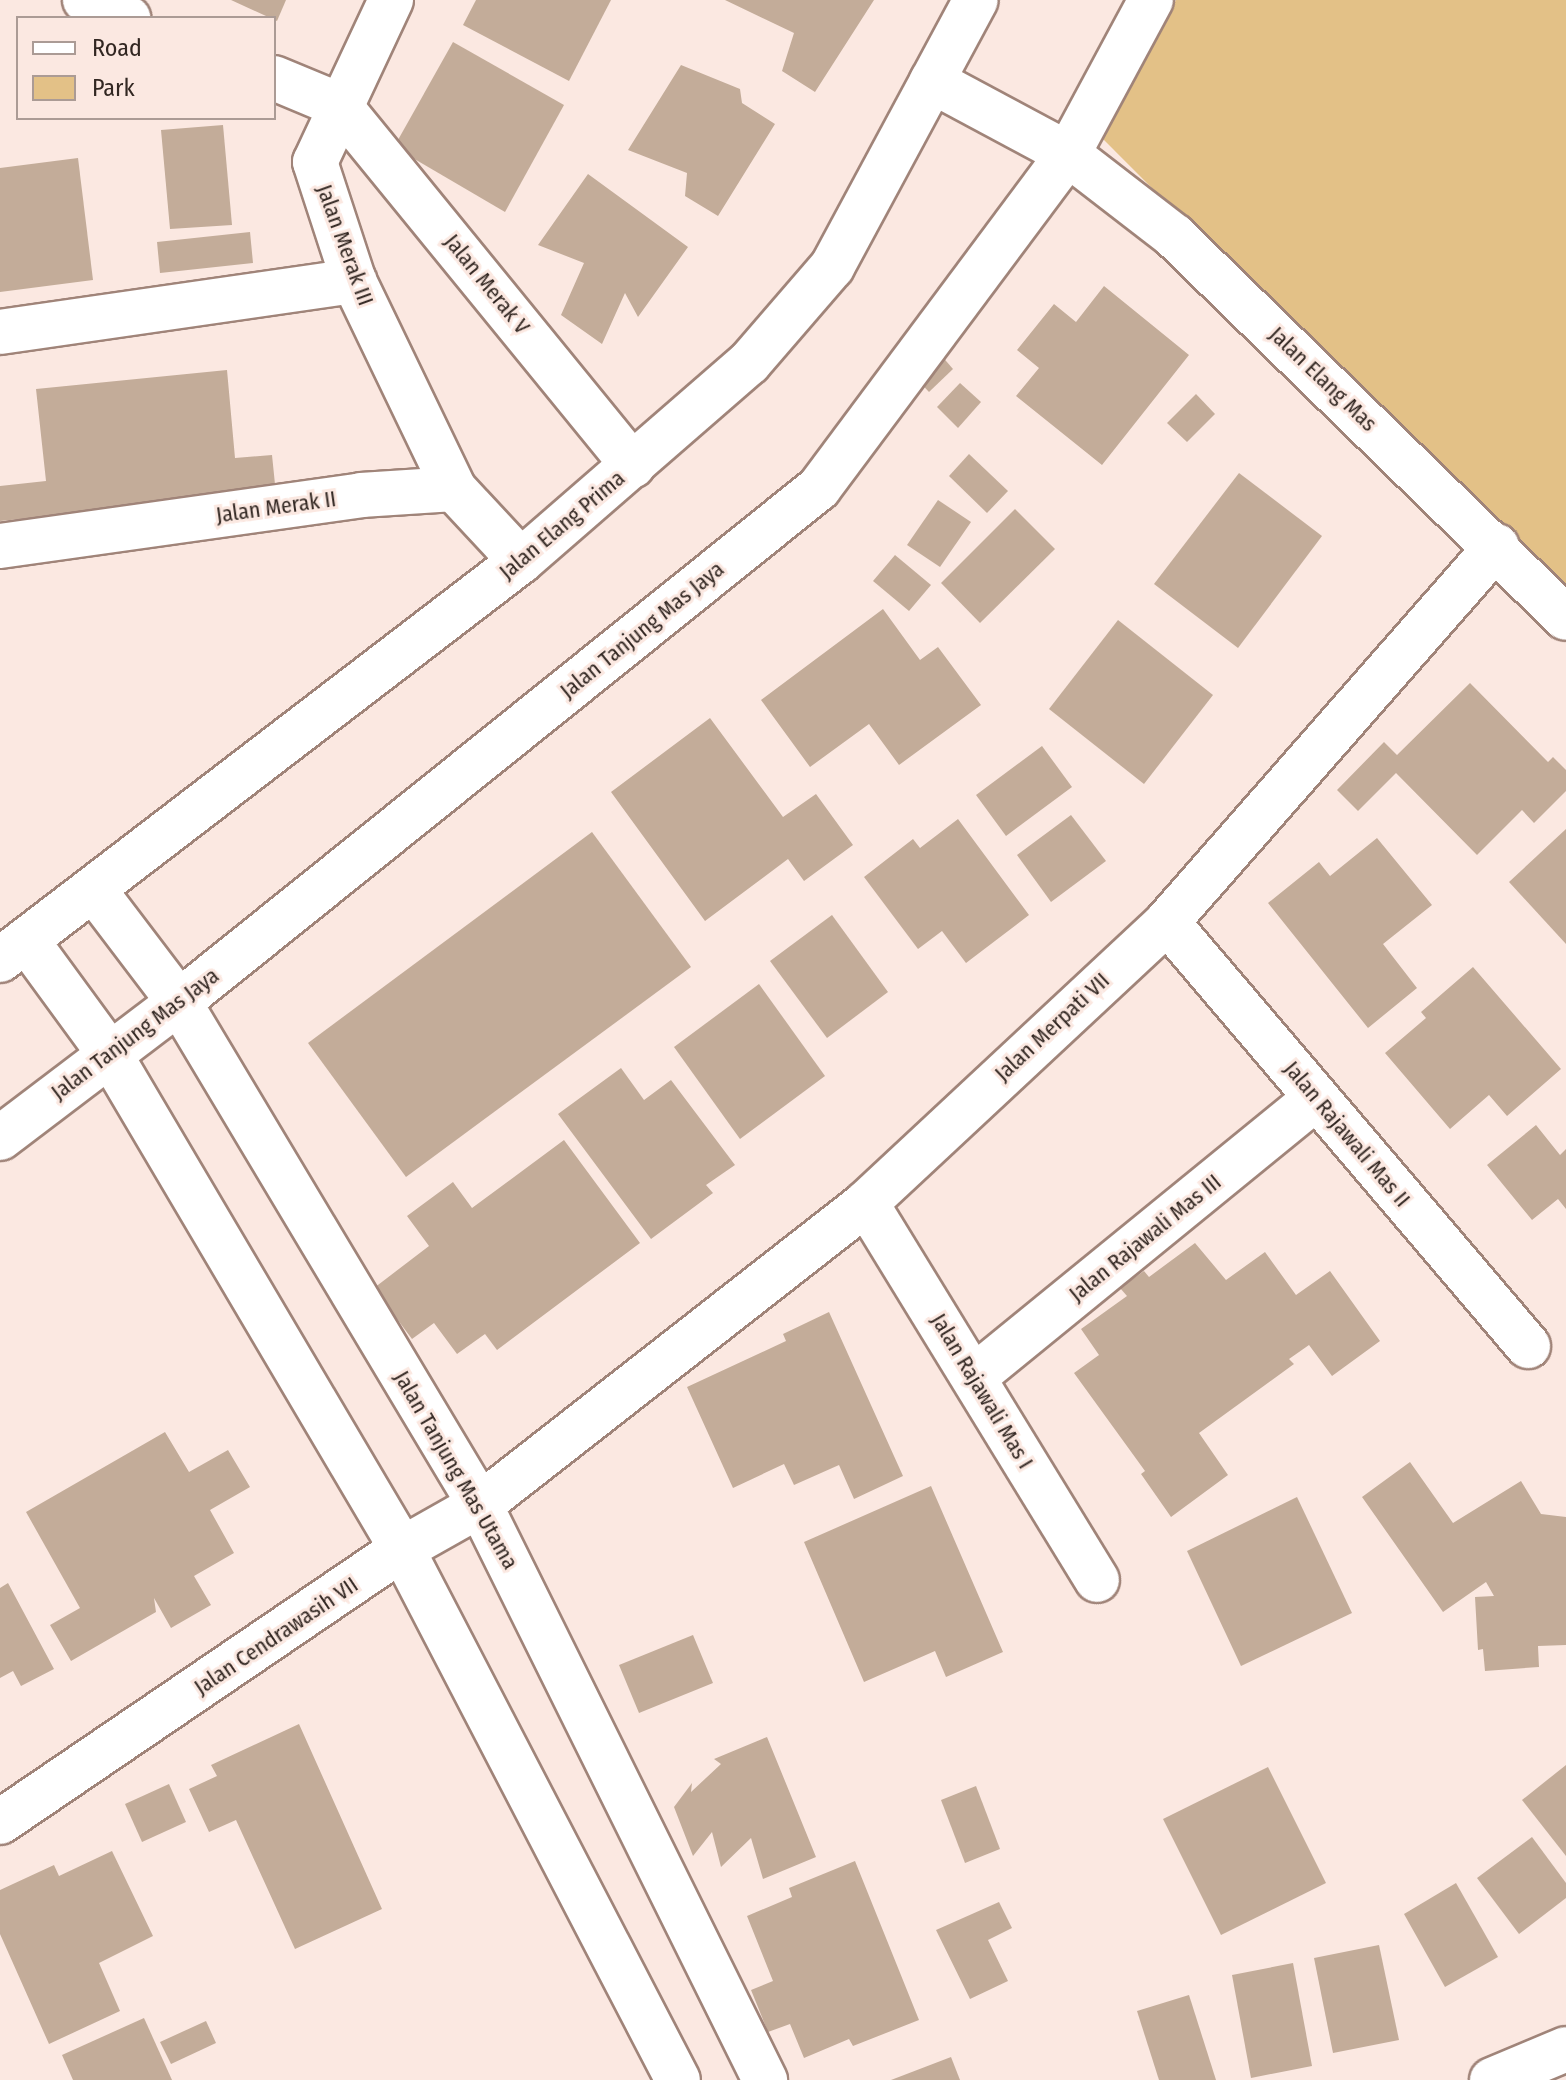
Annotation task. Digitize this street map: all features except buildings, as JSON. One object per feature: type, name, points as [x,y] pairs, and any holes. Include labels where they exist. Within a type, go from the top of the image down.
[{"type":"street","points":[[85,0],[123,16]]},
{"type":"street","name":"Jalan Merak III","points":[[391,0],[339,105],[315,162],[354,281],[454,489]]},
{"type":"street","name":"Jalan Elang Prima","points":[[14,950],[521,561],[749,363],[832,267],[976,0]]},
{"type":"street","name":"Jalan Tanjung Mas Jaya","points":[[0,1138],[179,1002],[819,488],[1056,148],[1151,0]]},
{"type":"street","points":[[276,79],[339,105]]},
{"type":"street","name":"Jalan Elang Mas","points":[[932,81],[1056,148],[1174,236],[1497,546],[1566,618]]},
{"type":"street","name":"Jalan Merak V","points":[[339,105],[633,465]]},
{"type":"street","points":[[0,332],[354,281]]},
{"type":"street","points":[[454,489],[521,561]]},
{"type":"street","name":"Jalan Merak II","points":[[0,546],[361,495],[454,489]]},
{"type":"street","name":"Jalan Merpati VII","points":[[550,1448],[866,1203],[1167,922],[1497,546]]},
{"type":"street","name":"Jalan Tanjung Mas Utama","points":[[94,890],[179,1002],[480,1505],[765,2080]]},
{"type":"street","name":"Jalan Rajawali Mas II","points":[[1167,922],[1528,1346]]},
{"type":"street","points":[[14,950],[109,1053],[402,1549],[678,2080]]},
{"type":"street","name":"Jalan Rajawali Mas III","points":[[974,1377],[1316,1098]]},
{"type":"street","name":"Jalan Rajawali Mas I","points":[[866,1203],[1097,1580]]},
{"type":"street","name":"Jalan Cendrawasih VII","points":[[0,1822],[402,1549],[480,1505],[550,1448]]},
{"type":"street","points":[[1492,2080],[1566,2049]]},
{"type":"green space","points":[[1176,0],[1566,0],[1566,603],[1101,137]]}]
